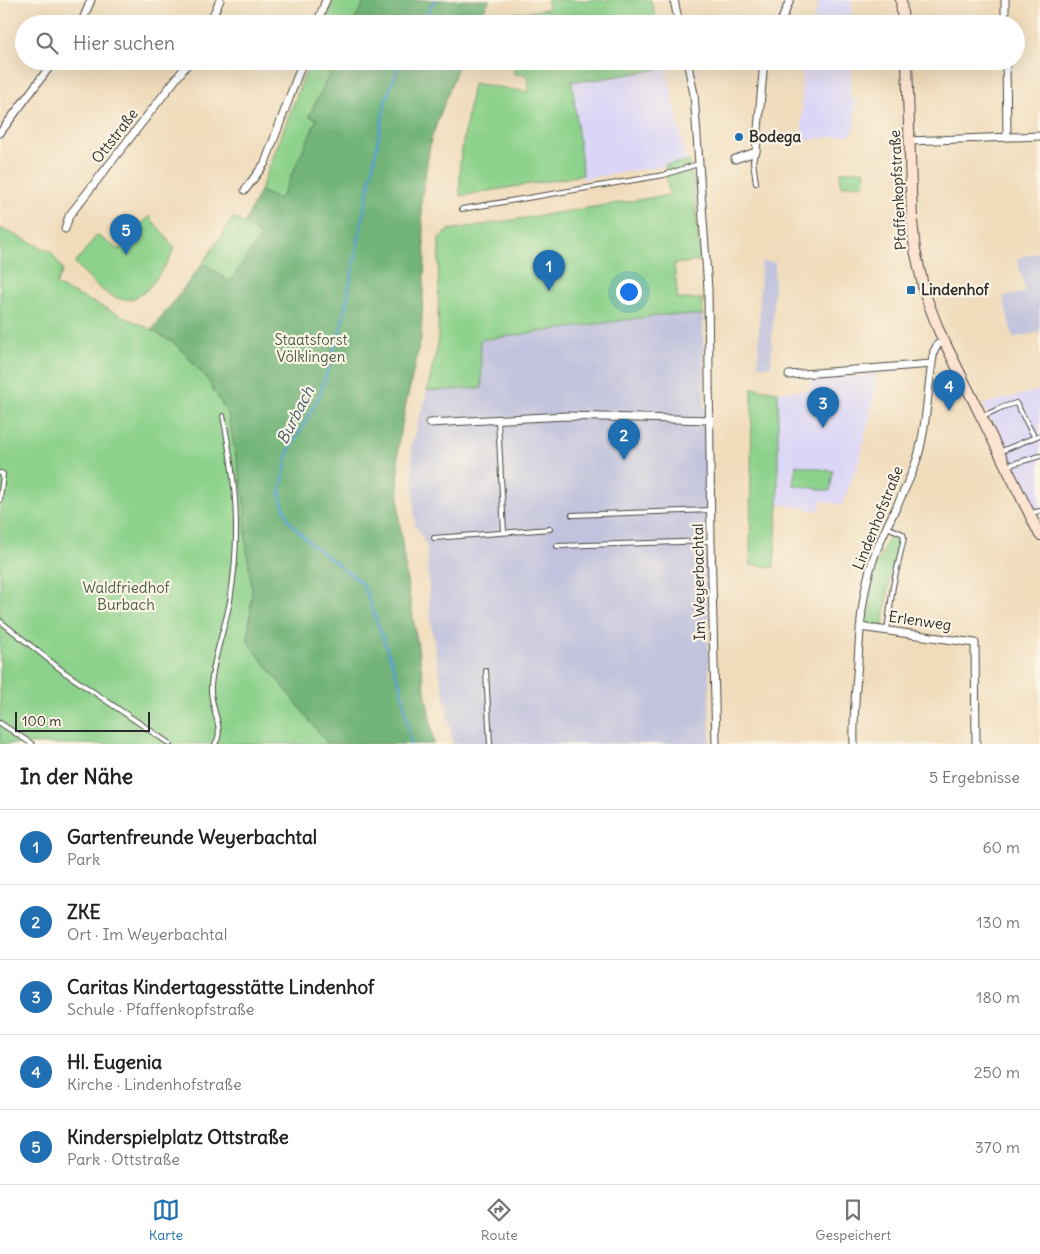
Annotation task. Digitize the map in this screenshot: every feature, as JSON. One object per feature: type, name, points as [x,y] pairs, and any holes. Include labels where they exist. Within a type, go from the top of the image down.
[{"type":"street","points":[[85,15],[91,0]]},
{"type":"street","points":[[213,15],[220,0]]},
{"type":"street","points":[[320,15],[326,0]]},
{"type":"street","points":[[674,0],[677,15]]},
{"type":"street","points":[[784,15],[790,0]]},
{"type":"street","points":[[901,0],[902,15]]},
{"type":"street","points":[[1005,0],[1005,15]]},
{"type":"street","points":[[0,133],[47,70]]},
{"type":"street","name":"Ottstraße","points":[[65,229],[69,216],[183,70]]},
{"type":"street","points":[[245,190],[264,163],[300,70]]},
{"type":"street","name":"Im Weyerbachtal","points":[[689,70],[694,94],[708,289],[710,510],[716,744]]},
{"type":"street","points":[[735,158],[756,152],[763,70]]},
{"type":"street","name":"Pfaffenkopfstraße","points":[[907,70],[912,221],[915,250],[925,294],[945,342],[1040,535]]},
{"type":"street","points":[[1006,70],[1007,137]]},
{"type":"street","points":[[909,141],[1040,136]]},
{"type":"street","points":[[789,375],[932,364],[934,351],[938,344],[945,342]]},
{"type":"street","name":"Lindenhofstraße","points":[[854,744],[853,723],[860,627],[868,578],[886,527],[917,457],[924,428],[932,364]]},
{"type":"street","points":[[429,423],[567,416],[709,420]]},
{"type":"street","name":"Erlenweg","points":[[860,627],[975,642],[976,744]]},
{"type":"lane","points":[[756,152],[753,162],[756,182]]},
{"type":"lane","points":[[462,209],[664,175],[698,164]]},
{"type":"lane","points":[[982,416],[1016,404],[1034,436]]},
{"type":"lane","points":[[215,744],[220,732],[210,699],[211,685],[230,603],[237,539],[236,503],[230,450],[223,416]]},
{"type":"lane","points":[[498,420],[504,532]]},
{"type":"lane","points":[[999,452],[1040,434]]},
{"type":"lane","points":[[1006,466],[1040,456]]},
{"type":"lane","points":[[0,473],[3,474],[0,500]]},
{"type":"lane","points":[[572,515],[710,510]]},
{"type":"lane","points":[[1029,514],[1040,511]]},
{"type":"lane","points":[[886,527],[903,534],[904,538],[893,586],[887,631]]},
{"type":"lane","points":[[434,538],[550,529]]},
{"type":"lane","points":[[556,546],[711,540]]},
{"type":"lane","points":[[0,620],[64,672],[170,744]]},
{"type":"lane","points":[[486,671],[490,744]]},
{"type":"lane","points":[[0,723],[32,744]]},
{"type":"shaded area","points":[[820,0],[852,0],[851,15],[815,15]]},
{"type":"shaded area","points":[[655,70],[667,70],[686,162],[583,179],[572,81],[594,80]]},
{"type":"shaded area","points":[[802,70],[851,70],[850,99],[857,99],[853,134],[802,141]]},
{"type":"shaded area","points":[[1040,252],[1040,332],[1013,338],[1003,297],[1025,292],[1017,258]]},
{"type":"shaded area","points":[[761,262],[775,262],[771,366],[758,366]]},
{"type":"shaded area","points":[[662,315],[703,315],[710,744],[453,744],[430,614],[427,547],[415,525],[411,447],[427,391],[482,388],[479,340]]},
{"type":"shaded area","points":[[876,374],[877,388],[858,464],[842,505],[821,501],[819,511],[778,504],[778,392],[809,390],[812,378]]},
{"type":"shaded area","points":[[1040,390],[1040,514],[1037,514],[983,404]]},
{"type":"green space","points":[[334,0],[365,0],[358,15],[328,15]]},
{"type":"green space","points":[[365,0],[490,0],[481,15],[358,15]]},
{"type":"green space","points":[[547,0],[651,0],[655,15],[508,15],[548,9]]},
{"type":"green space","points":[[307,70],[332,70],[309,116],[317,119],[282,196],[278,199],[260,191]]},
{"type":"green space","name":"Staatsforst Völklingen","points":[[332,70],[457,70],[431,139],[421,201],[425,256],[421,338],[398,447],[399,518],[406,575],[434,744],[328,744],[248,642],[252,591],[246,542],[244,497],[228,414],[205,376],[178,346],[152,330],[203,263],[230,282],[261,236],[244,224],[260,191],[278,199],[282,196],[317,119],[309,116]]},
{"type":"green space","points":[[514,70],[655,70],[594,80],[572,81],[583,175],[460,196],[460,161],[473,83],[528,92],[527,75],[514,74]]},
{"type":"green space","points":[[689,161],[694,188],[700,261],[674,264],[678,299],[702,299],[703,315],[662,315],[480,340],[482,388],[427,391],[438,344],[439,238],[449,230],[669,195],[665,165]]},
{"type":"green space","points":[[864,170],[865,184],[841,186],[840,172]]},
{"type":"green space","points":[[149,216],[174,247],[170,256],[155,280],[144,292],[134,298],[123,299],[113,297],[94,283],[75,263],[97,235],[119,250]]},
{"type":"green space","points":[[234,217],[262,236],[230,282],[203,263]]},
{"type":"green space","name":"Waldfriedhof Burbach","points":[[0,228],[51,252],[63,270],[56,285],[152,330],[178,346],[205,376],[228,414],[244,497],[246,542],[252,591],[248,642],[328,744],[0,744]]},
{"type":"green space","points":[[752,388],[778,392],[778,504],[774,567],[750,565]]},
{"type":"green space","points":[[796,465],[833,471],[830,491],[793,485]]},
{"type":"green space","points":[[890,533],[897,535],[900,543],[889,584],[883,626],[865,624],[874,572]]},
{"type":"waterway","name":"Burbach","points":[[426,15],[435,0]]},
{"type":"waterway","name":"Burbach","points":[[397,70],[386,99],[342,324],[319,397],[288,453],[280,495],[288,520],[310,543],[363,584],[401,687],[411,744]]},
{"type":"place","name":"Bodega","points":[[739,137]]},
{"type":"place","name":"Kinderspielplatz Ottstraße","points":[[126,255]]},
{"type":"place","name":"Lindenhof","points":[[911,290]]},
{"type":"place","name":"Gartenfreunde Weyerbachtal","points":[[549,291]]},
{"type":"place","name":"Hl. Eugenia","points":[[949,411]]},
{"type":"place","name":"Caritas Kindertagesstätte Lindenhof","points":[[823,428]]},
{"type":"place","name":"ZKE","points":[[624,460]]}]
